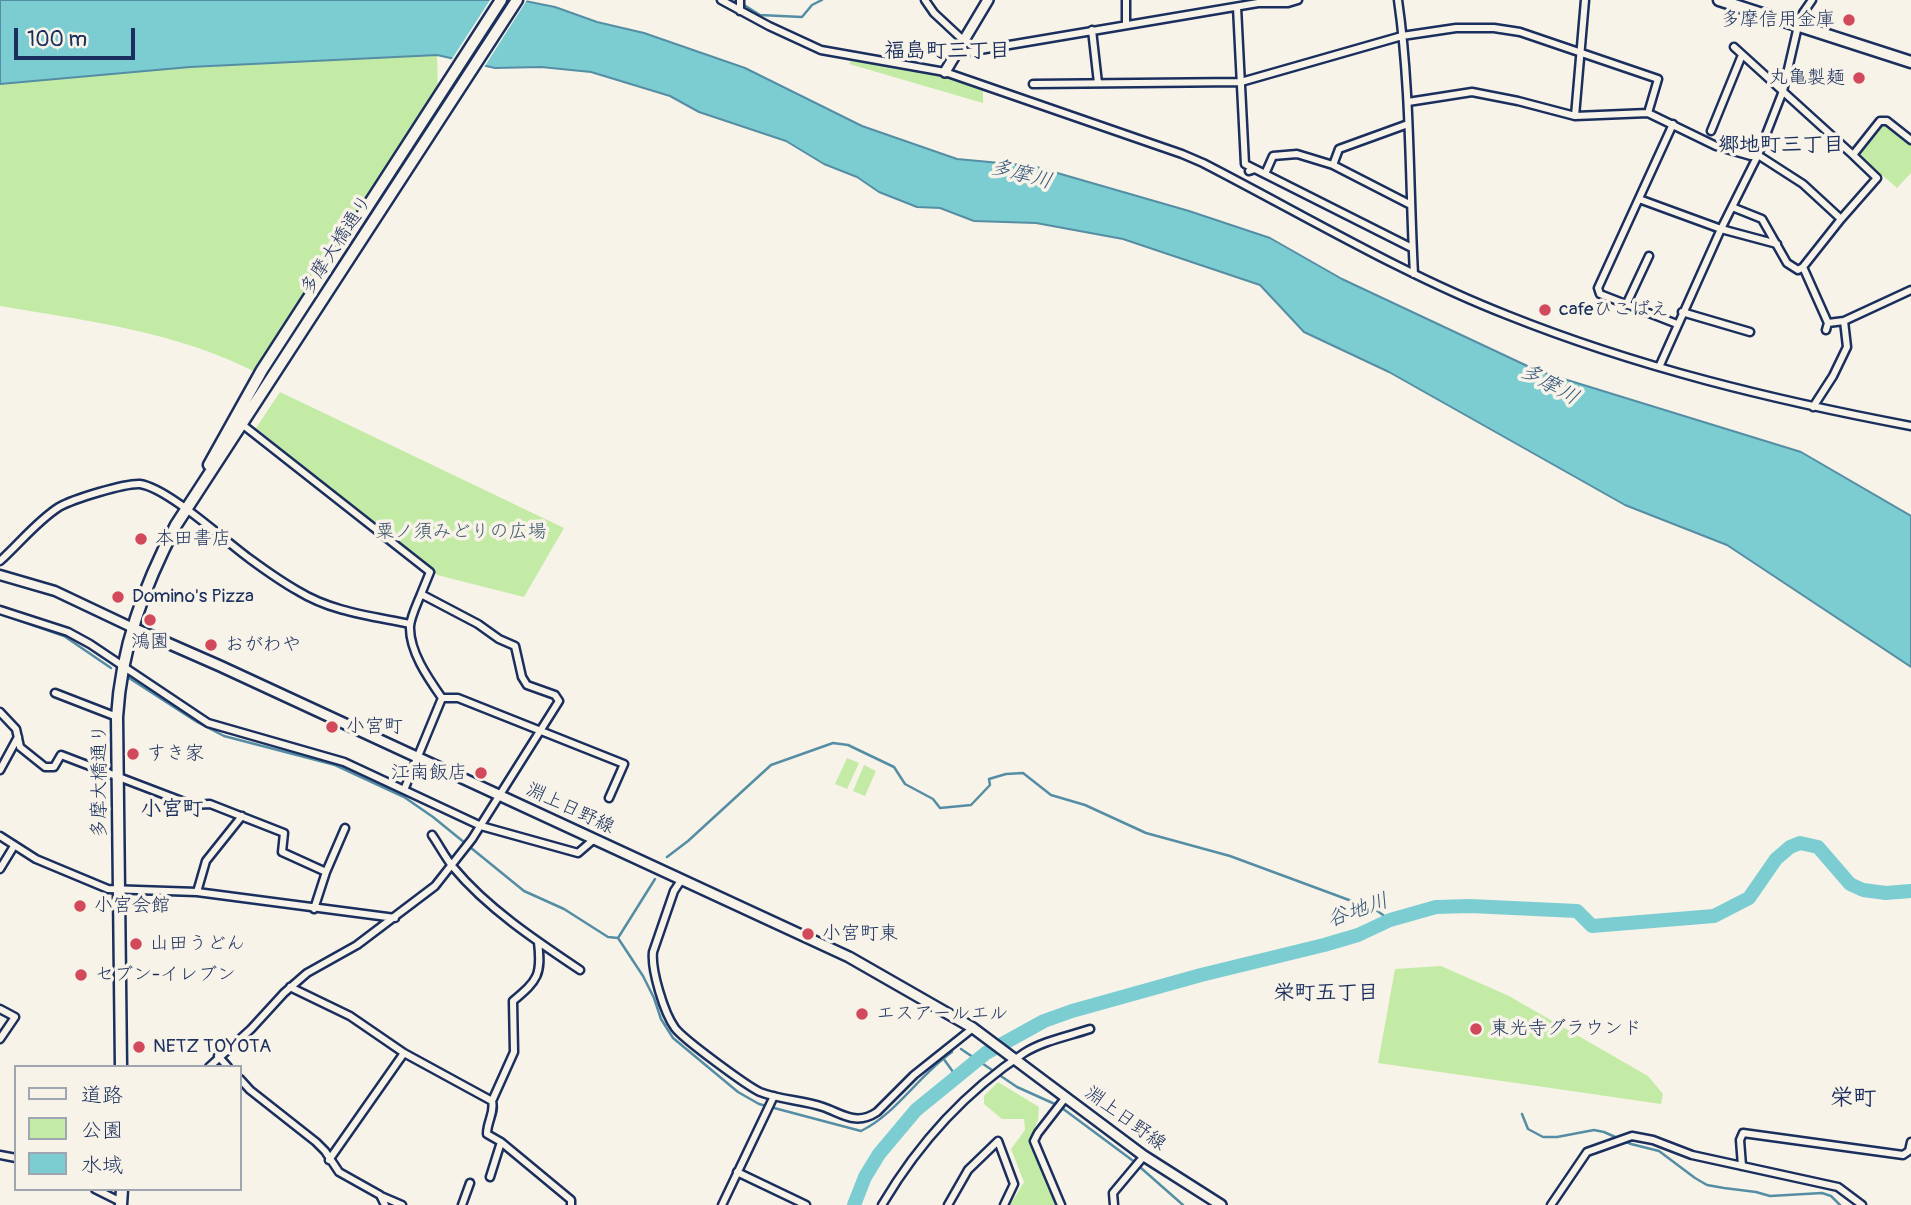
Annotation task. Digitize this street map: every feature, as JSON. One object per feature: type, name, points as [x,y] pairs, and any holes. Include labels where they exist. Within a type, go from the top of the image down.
[{"type":"main road","name":"多摩大橋通り","points":[[121,1065],[117,717],[122,663],[131,627],[155,566],[262,370],[501,0]]},
{"type":"main road","name":"多摩大橋通り","points":[[186,508],[243,425],[517,0]]},
{"type":"main road","points":[[945,72],[988,0]]},
{"type":"main road","points":[[1719,0],[1911,62]]},
{"type":"main road","name":"淵上日野線","points":[[131,627],[849,957],[973,1028],[1144,1156],[1220,1205]]},
{"type":"street","points":[[721,0],[740,6],[821,50],[945,72],[1203,163],[1413,274],[1506,315],[1658,368],[1813,407],[1911,426]]},
{"type":"street","points":[[925,0],[934,13],[963,40]]},
{"type":"street","points":[[1125,0],[1126,24]]},
{"type":"street","points":[[954,54],[1258,3],[1288,3],[1298,0]]},
{"type":"street","points":[[1398,0],[1408,102],[1413,274]]},
{"type":"street","points":[[1575,116],[1585,0]]},
{"type":"street","points":[[1660,365],[1676,324],[1758,155],[1783,91],[1798,26],[1812,0]]},
{"type":"street","points":[[1237,7],[1245,164],[1252,170],[1265,174],[1412,248]]},
{"type":"street","points":[[1033,83],[1241,82],[1402,36],[1457,28],[1494,27],[1520,32],[1658,79],[1648,113]]},
{"type":"street","points":[[1092,30],[1098,83]]},
{"type":"street","points":[[1732,207],[1762,219],[1787,263],[1798,270],[1877,178],[1734,47]]},
{"type":"street","points":[[1711,131],[1742,55]]},
{"type":"street","points":[[1408,102],[1472,92],[1575,116],[1648,113],[1716,146],[1751,156],[1758,155],[1803,184],[1841,219]]},
{"type":"street","points":[[1853,155],[1880,121],[1887,121],[1911,140]]},
{"type":"street","points":[[1333,165],[1339,149],[1408,124]]},
{"type":"street","points":[[1673,124],[1598,288],[1600,294],[1676,324]]},
{"type":"street","points":[[1265,174],[1273,156],[1297,154],[1333,165],[1409,204]]},
{"type":"street","points":[[1639,199],[1721,229],[1777,244]]},
{"type":"street","points":[[1627,303],[1649,256]]},
{"type":"street","points":[[1803,267],[1827,327],[1911,290]]},
{"type":"street","points":[[1682,312],[1751,332]]},
{"type":"street","points":[[1813,407],[1833,376],[1847,347],[1844,321]]},
{"type":"street","points":[[243,425],[429,572],[429,579],[410,624],[411,639],[419,659],[442,698]]},
{"type":"street","points":[[0,561],[57,508],[96,493],[138,484],[148,486],[186,508],[251,561],[298,591],[338,609],[410,624]]},
{"type":"street","points":[[0,575],[55,591],[131,627]]},
{"type":"street","points":[[211,1065],[307,973],[357,945],[435,886],[481,826],[559,701],[555,695],[527,685],[522,677],[515,646],[421,594]]},
{"type":"street","points":[[0,610],[68,632],[122,663],[208,723],[344,762],[481,826],[578,853],[593,840]]},
{"type":"street","points":[[55,693],[117,717]]},
{"type":"street","points":[[442,698],[458,698],[624,764],[610,799]]},
{"type":"street","points":[[404,790],[442,698]]},
{"type":"street","points":[[0,712],[16,729],[20,747],[45,767],[54,767],[61,755],[191,805],[210,804],[284,833],[282,852],[326,872]]},
{"type":"street","points":[[0,769],[18,737]]},
{"type":"street","points":[[197,892],[206,861],[242,816]]},
{"type":"street","points":[[314,909],[345,828]]},
{"type":"street","points":[[432,835],[451,865],[473,889],[538,942],[580,970]]},
{"type":"street","points":[[0,836],[36,859],[108,890],[197,892],[395,918]]},
{"type":"street","points":[[0,869],[14,846]]},
{"type":"street","points":[[682,879],[674,891],[652,961],[668,1015],[676,1030],[743,1082],[759,1091],[821,1106],[855,1120],[866,1118],[877,1112],[934,1058],[973,1028]]},
{"type":"street","points":[[538,942],[540,959],[535,982],[513,1001],[513,1052],[492,1101],[494,1109],[487,1128],[488,1134],[571,1200],[570,1205]]},
{"type":"street","points":[[290,987],[350,1016],[404,1053],[492,1101]]},
{"type":"street","points":[[0,1009],[15,1017],[0,1038]]},
{"type":"street","points":[[882,1205],[933,1132],[978,1088],[1025,1053],[1090,1029]]},
{"type":"street","points":[[329,1160],[404,1053]]},
{"type":"street","points":[[218,1056],[226,1065]]},
{"type":"street","points":[[242,1082],[316,1142],[339,1172],[402,1205]]},
{"type":"street","points":[[722,1205],[774,1096]]},
{"type":"street","points":[[1060,1205],[1034,1141],[1066,1097]]},
{"type":"street","points":[[1742,1166],[1740,1140],[1743,1133],[1748,1132],[1903,1155],[1909,1151],[1911,1142]]},
{"type":"street","points":[[1551,1205],[1587,1152],[1632,1136],[1653,1140],[1692,1155],[1838,1187],[1862,1205]]},
{"type":"street","points":[[948,1205],[968,1170],[998,1141],[1014,1184],[1004,1205]]},
{"type":"street","points":[[490,1177],[501,1142]]},
{"type":"street","points":[[1114,1205],[1113,1194],[1144,1156]]},
{"type":"street","points":[[737,1172],[806,1205]]},
{"type":"street","points":[[463,1205],[470,1183]]},
{"type":"street","points":[[99,1191],[122,1204]]},
{"type":"street","points":[[380,1195],[385,1205]]},
{"type":"green space","points":[[437,55],[438,97],[259,374],[198,348],[166,338],[100,323],[0,306],[0,84],[190,67]]},
{"type":"green space","points":[[851,61],[941,74],[983,89],[983,103],[849,64]]},
{"type":"green space","points":[[1882,125],[1887,125],[1911,145],[1911,173],[1897,188],[1859,155]]},
{"type":"green space","name":"粟ノ須みどりの広場","points":[[280,392],[564,528],[524,597],[437,575],[256,428]]},
{"type":"green space","points":[[847,758],[859,763],[847,789],[835,784]]},
{"type":"green space","points":[[864,765],[876,771],[865,796],[853,791]]},
{"type":"green space","name":"東光寺グラウンド","points":[[1441,966],[1509,996],[1648,1076],[1663,1094],[1661,1104],[1378,1063],[1395,969]]},
{"type":"green space","points":[[998,1082],[1039,1107],[1038,1120],[1031,1138],[1057,1205],[1010,1205],[1024,1182],[1011,1149],[1025,1130],[1024,1119],[1002,1119],[984,1104],[984,1096]]},
{"type":"water","name":"多摩川","points":[[0,0],[520,0],[555,7],[597,22],[644,33],[745,68],[862,126],[957,159],[1033,166],[1189,211],[1270,238],[1342,279],[1538,371],[1801,452],[1911,516],[1911,667],[1727,545],[1625,505],[1389,372],[1304,332],[1260,285],[1123,239],[1036,223],[974,221],[940,208],[917,207],[879,192],[857,177],[824,164],[786,141],[699,112],[670,96],[591,72],[541,67],[495,68],[437,55],[190,67],[0,84]]},
{"type":"pier","points":[[490,0],[527,0],[483,69],[450,62]]},
{"type":"waterway","points":[[736,0],[760,15],[802,17],[812,5],[822,0]]},
{"type":"waterway","points":[[0,614],[64,636],[111,668]]},
{"type":"waterway","points":[[129,678],[197,722],[224,736],[335,765],[404,797],[433,817],[524,891],[564,909],[608,937],[618,938]]},
{"type":"waterway","points":[[667,857],[771,765],[833,743],[848,745],[894,767],[905,784],[933,799],[940,808],[971,805],[990,785],[989,779],[1023,773],[1051,795],[1085,805],[1146,833],[1230,856],[1376,910],[1390,920]]},
{"type":"waterway","name":"谷地川","points":[[854,1205],[865,1177],[879,1154],[916,1110],[986,1053],[1044,1021],[1072,1011],[1201,975],[1324,945],[1358,935],[1390,920],[1436,907],[1577,911],[1592,926],[1714,916],[1749,898],[1776,859],[1790,847],[1800,843],[1818,847],[1850,884],[1863,890],[1886,893],[1911,891]]},
{"type":"waterway","points":[[618,938],[655,879]]},
{"type":"waterway","points":[[618,938],[643,976],[661,1019],[673,1038],[738,1092],[759,1104],[861,1131],[885,1115],[952,1052]]},
{"type":"waterway","points":[[961,1049],[1017,1087],[1057,1105]]},
{"type":"waterway","points":[[943,1058],[956,1076]]},
{"type":"waterway","points":[[1062,1108],[1136,1163]]},
{"type":"waterway","points":[[1522,1114],[1528,1129],[1543,1137],[1594,1130],[1659,1151],[1707,1185],[1770,1196],[1822,1193],[1831,1196],[1840,1205]]},
{"type":"waterway","points":[[1141,1168],[1183,1205]]},
{"type":"place","name":"多摩信用金庫","points":[[1849,20]]},
{"type":"place","name":"丸亀製麺","points":[[1859,78]]},
{"type":"place","name":"cafeひこばえ","points":[[1545,310]]},
{"type":"place","name":"本田書店","points":[[141,539]]},
{"type":"place","name":"Domino's Pizza","points":[[118,597]]},
{"type":"place","name":"鴻園","points":[[150,620]]},
{"type":"place","name":"おがわや","points":[[211,645]]},
{"type":"place","name":"小宮町","points":[[332,727]]},
{"type":"place","name":"すき家","points":[[133,754]]},
{"type":"place","name":"江南飯店","points":[[481,773]]},
{"type":"place","name":"小宮会館","points":[[80,906]]},
{"type":"place","name":"小宮町東","points":[[808,934]]},
{"type":"place","name":"山田うどん","points":[[136,944]]},
{"type":"place","name":"セブン-イレブン","points":[[81,975]]},
{"type":"place","name":"エスアールエル","points":[[862,1014]]},
{"type":"place","name":"東光寺グラウンド","points":[[1476,1029]]},
{"type":"place","name":"NETZ TOYOTA","points":[[139,1047]]},
{"type":"district","name":"福島町三丁目","points":[[947,52]]},
{"type":"district","name":"郷地町三丁目","points":[[1781,146]]},
{"type":"district","name":"小宮町","points":[[172,810]]},
{"type":"district","name":"栄町五丁目","points":[[1326,994]]},
{"type":"district","name":"栄町","points":[[1853,1099]]}]
